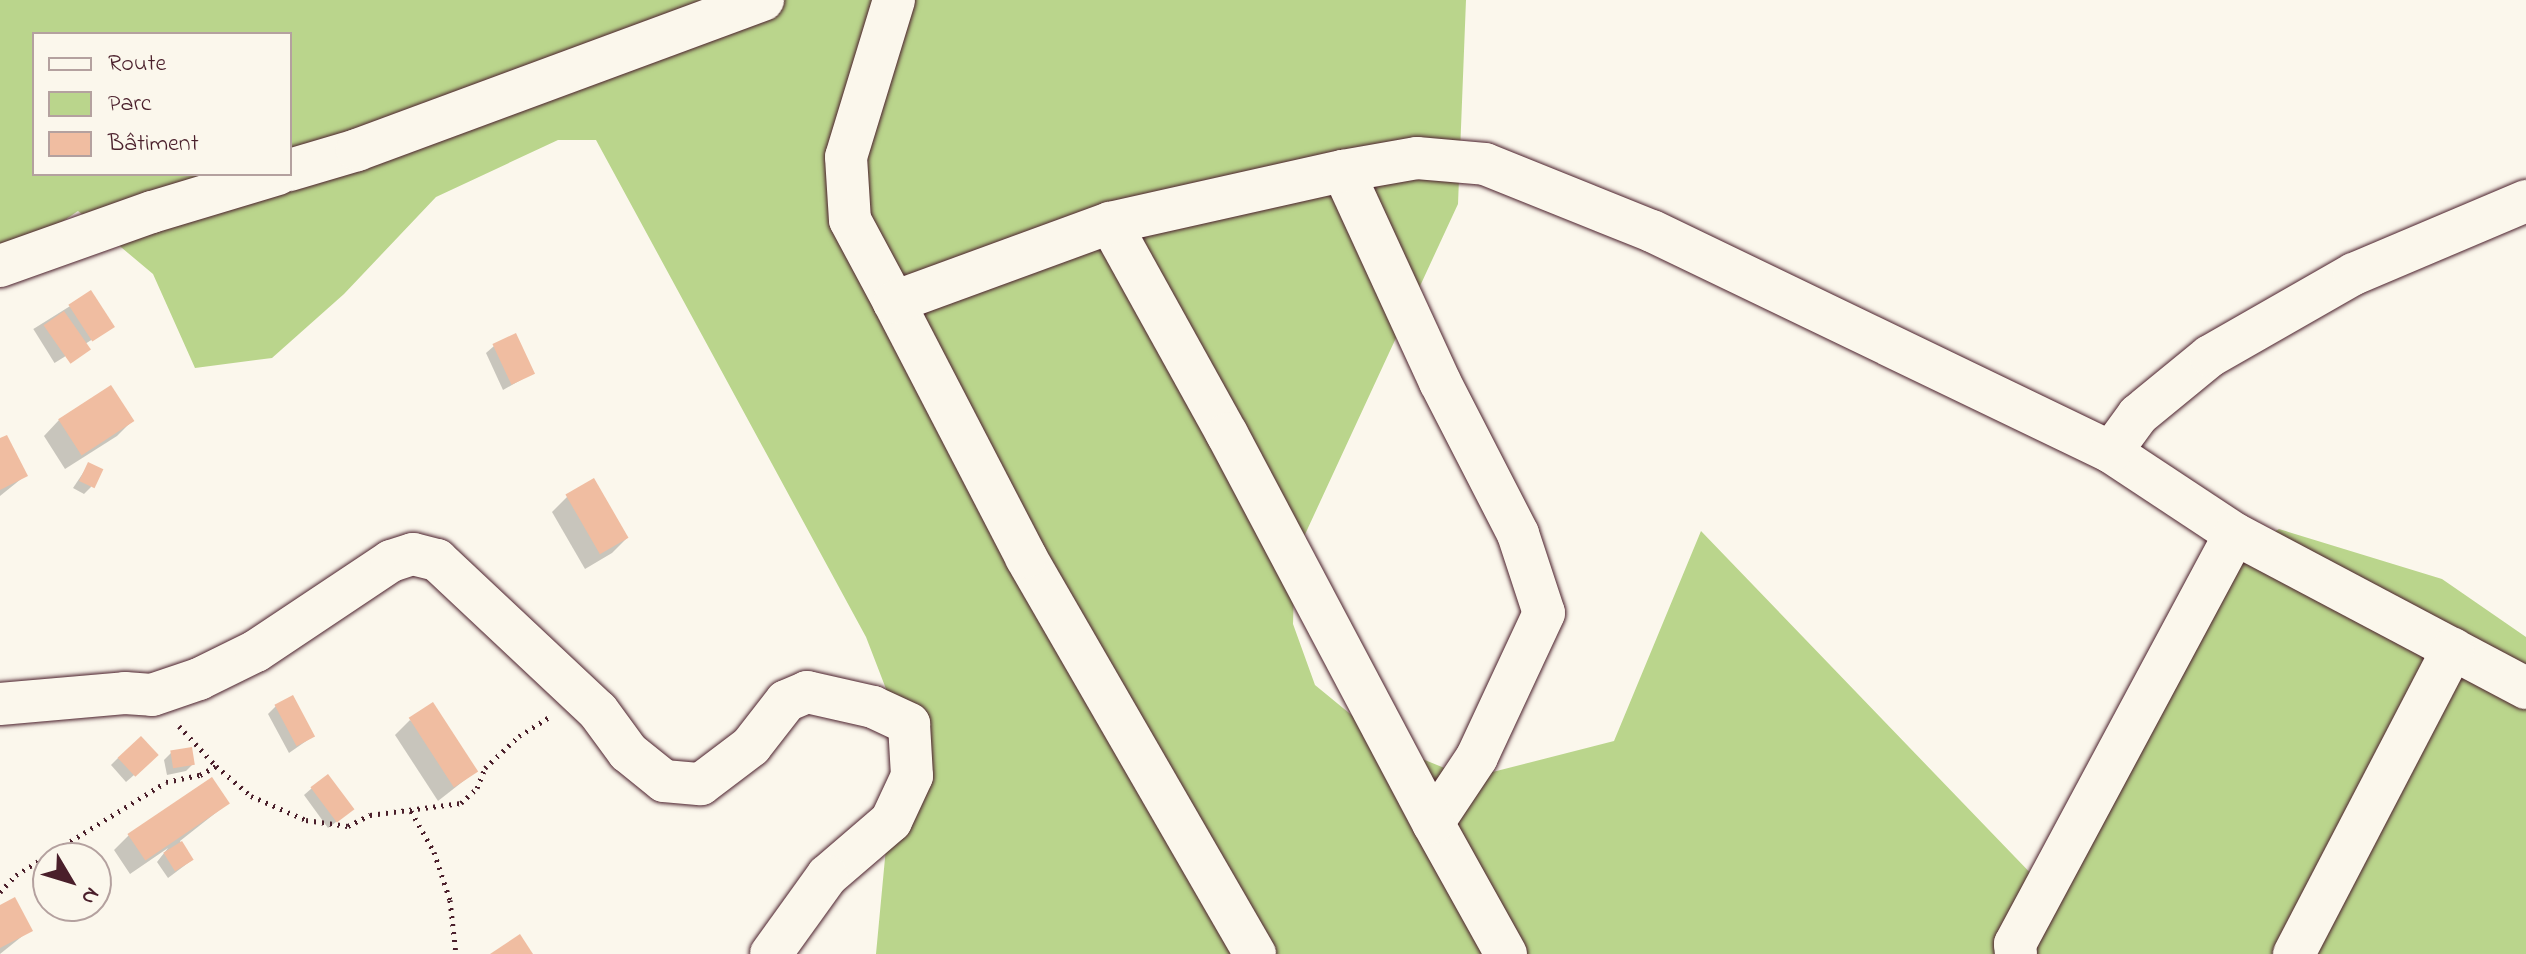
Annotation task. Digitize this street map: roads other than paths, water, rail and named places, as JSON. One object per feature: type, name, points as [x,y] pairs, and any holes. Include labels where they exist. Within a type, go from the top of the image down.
[{"type":"street","points":[[292,169],[357,150],[763,0]]},
{"type":"street","points":[[894,0],[846,157],[850,220],[1026,557],[1255,954]]},
{"type":"street","points":[[894,302],[1110,223],[1343,171],[1417,158],[1485,164],[1652,231],[2111,452],[2235,534],[2526,688]]},
{"type":"street","points":[[1343,171],[1440,382],[1518,534],[1544,613],[1477,757],[1433,823]]},
{"type":"street","points":[[0,266],[152,212],[271,176]]},
{"type":"street","points":[[2111,452],[2138,415],[2210,356],[2354,274],[2526,201]]},
{"type":"street","points":[[1110,223],[1506,954]]},
{"type":"street","points":[[2016,954],[2015,944],[2235,534]]},
{"type":"street","points":[[0,704],[125,693],[152,695],[199,679],[256,651],[391,561],[413,554],[437,560],[463,581],[598,711],[628,752],[664,781],[701,784],[751,746],[786,701],[807,692],[873,707],[909,724],[912,776],[891,821],[827,876],[771,954]]},
{"type":"street","points":[[2294,954],[2453,649]]}]
